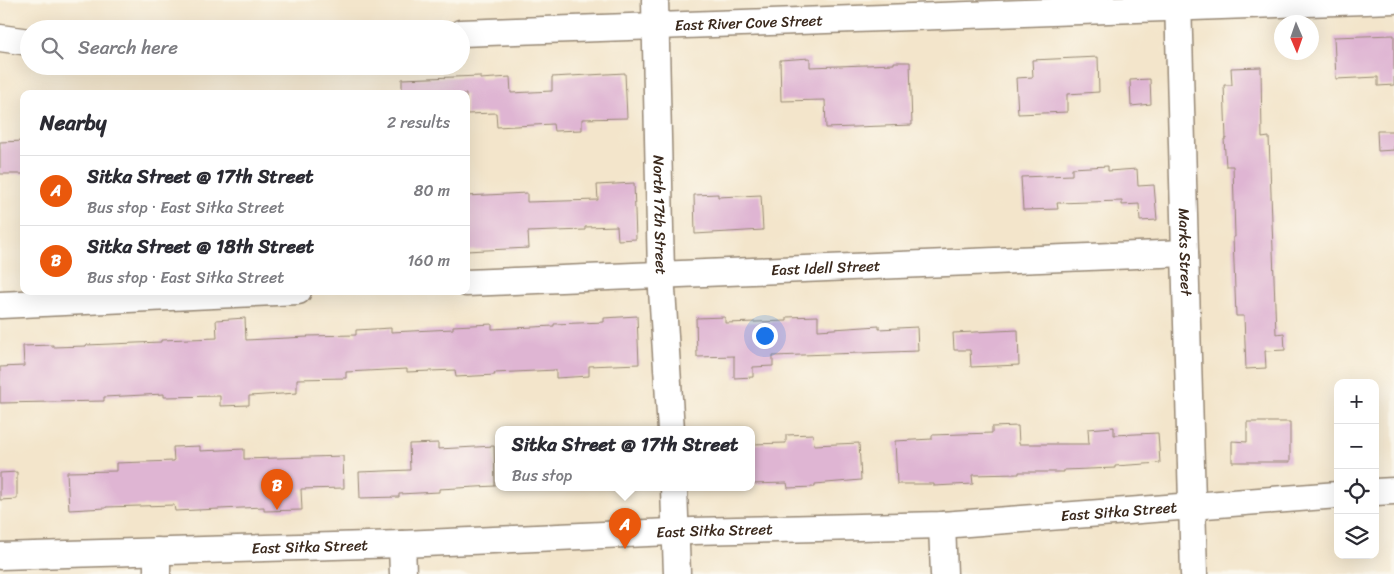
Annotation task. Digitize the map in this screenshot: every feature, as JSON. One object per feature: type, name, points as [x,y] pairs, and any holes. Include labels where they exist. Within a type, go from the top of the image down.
[{"type":"street","name":"North 17th Street","points":[[655,0],[661,274],[670,426]]},
{"type":"street","name":"East River Cove Street","points":[[470,33],[1178,4],[1394,0]]},
{"type":"street","name":"Marks Street","points":[[1178,4],[1194,574]]},
{"type":"street","points":[[0,38],[20,41]]},
{"type":"street","name":"East Idell Street","points":[[470,283],[1185,253]]},
{"type":"street","points":[[0,305],[213,295]]},
{"type":"street","points":[[674,491],[677,574]]},
{"type":"street","points":[[1379,492],[1394,491]]},
{"type":"street","name":"East Sitka Street","points":[[0,556],[157,562],[402,544],[677,532],[942,525],[1334,495]]},
{"type":"street","points":[[942,525],[944,574]]},
{"type":"street","points":[[402,544],[403,574]]},
{"type":"building","points":[[1394,35],[1394,85],[1378,86],[1378,77],[1336,79],[1334,37]]},
{"type":"building","points":[[1098,57],[1099,92],[1067,94],[1067,112],[1018,114],[1016,78],[1033,77],[1032,60]]},
{"type":"building","points":[[810,58],[810,67],[910,62],[912,125],[826,128],[825,100],[781,101],[780,60]]},
{"type":"building","points":[[1261,67],[1262,138],[1269,137],[1276,334],[1284,333],[1285,350],[1265,351],[1266,368],[1246,369],[1244,316],[1236,316],[1233,166],[1226,166],[1224,85],[1232,85],[1231,68]]},
{"type":"building","points":[[625,73],[627,118],[582,119],[582,130],[554,131],[553,124],[497,127],[496,113],[470,114],[470,90],[402,90],[402,79],[480,76],[480,79],[510,77],[511,93],[552,91],[552,77]]},
{"type":"building","points":[[1150,79],[1151,104],[1131,106],[1130,80]]},
{"type":"building","points":[[1377,131],[1394,131],[1394,150],[1378,151]]},
{"type":"building","points":[[20,141],[20,174],[0,174],[0,142]]},
{"type":"building","points":[[1108,166],[1108,171],[1137,169],[1138,186],[1154,185],[1157,220],[1140,221],[1139,204],[1122,205],[1122,201],[1057,203],[1058,209],[1023,210],[1021,177],[1072,175],[1072,168]]},
{"type":"building","points":[[634,183],[636,239],[618,240],[617,226],[585,227],[585,230],[528,232],[529,248],[470,251],[470,196],[527,193],[527,202],[598,200],[597,185]]},
{"type":"building","points":[[718,194],[718,197],[761,195],[763,230],[695,234],[694,195]]},
{"type":"building","points":[[637,316],[639,364],[589,366],[589,376],[556,378],[556,370],[456,377],[455,370],[407,372],[407,369],[346,372],[346,378],[297,379],[297,393],[249,396],[249,405],[220,406],[220,396],[164,397],[164,394],[104,397],[104,401],[0,403],[0,367],[24,366],[23,346],[86,346],[217,338],[216,320],[245,318],[246,340],[356,335],[356,330],[391,328],[391,332],[453,329],[453,326],[492,324],[492,329],[554,326],[554,324],[604,322],[604,318]]},
{"type":"building","points":[[818,316],[818,330],[879,326],[879,329],[917,327],[918,351],[773,356],[773,366],[753,367],[753,377],[734,378],[734,356],[697,357],[696,318],[725,317],[725,323],[787,321],[787,317]]},
{"type":"building","points":[[1018,330],[1019,365],[971,367],[970,350],[954,350],[953,333]]},
{"type":"building","points":[[1247,422],[1290,422],[1290,462],[1232,462],[1232,441],[1247,442]]},
{"type":"building","points":[[1018,426],[1019,444],[1089,444],[1088,429],[1114,427],[1114,435],[1158,433],[1160,463],[1115,466],[1115,468],[1064,470],[1064,472],[972,475],[973,484],[934,486],[934,484],[897,484],[895,441],[932,439],[932,435],[992,433],[992,427]]},
{"type":"building","points":[[813,434],[814,445],[859,443],[861,480],[815,484],[815,487],[788,488],[787,483],[755,484],[755,444],[786,443],[786,435]]},
{"type":"building","points":[[438,443],[438,449],[494,446],[495,486],[439,489],[439,492],[399,494],[399,497],[360,498],[359,472],[410,470],[409,444]]},
{"type":"building","points":[[200,446],[200,451],[244,449],[244,459],[343,456],[344,488],[301,489],[302,510],[264,511],[264,507],[175,511],[174,505],[69,510],[67,472],[116,471],[116,463],[174,461],[173,447]]},
{"type":"building","points":[[17,472],[17,499],[0,500],[0,473]]},
{"type":"place","name":"Sitka Street @ 18th Street","points":[[277,510]]},
{"type":"place","name":"Sitka Street @ 17th Street","points":[[625,549]]}]
